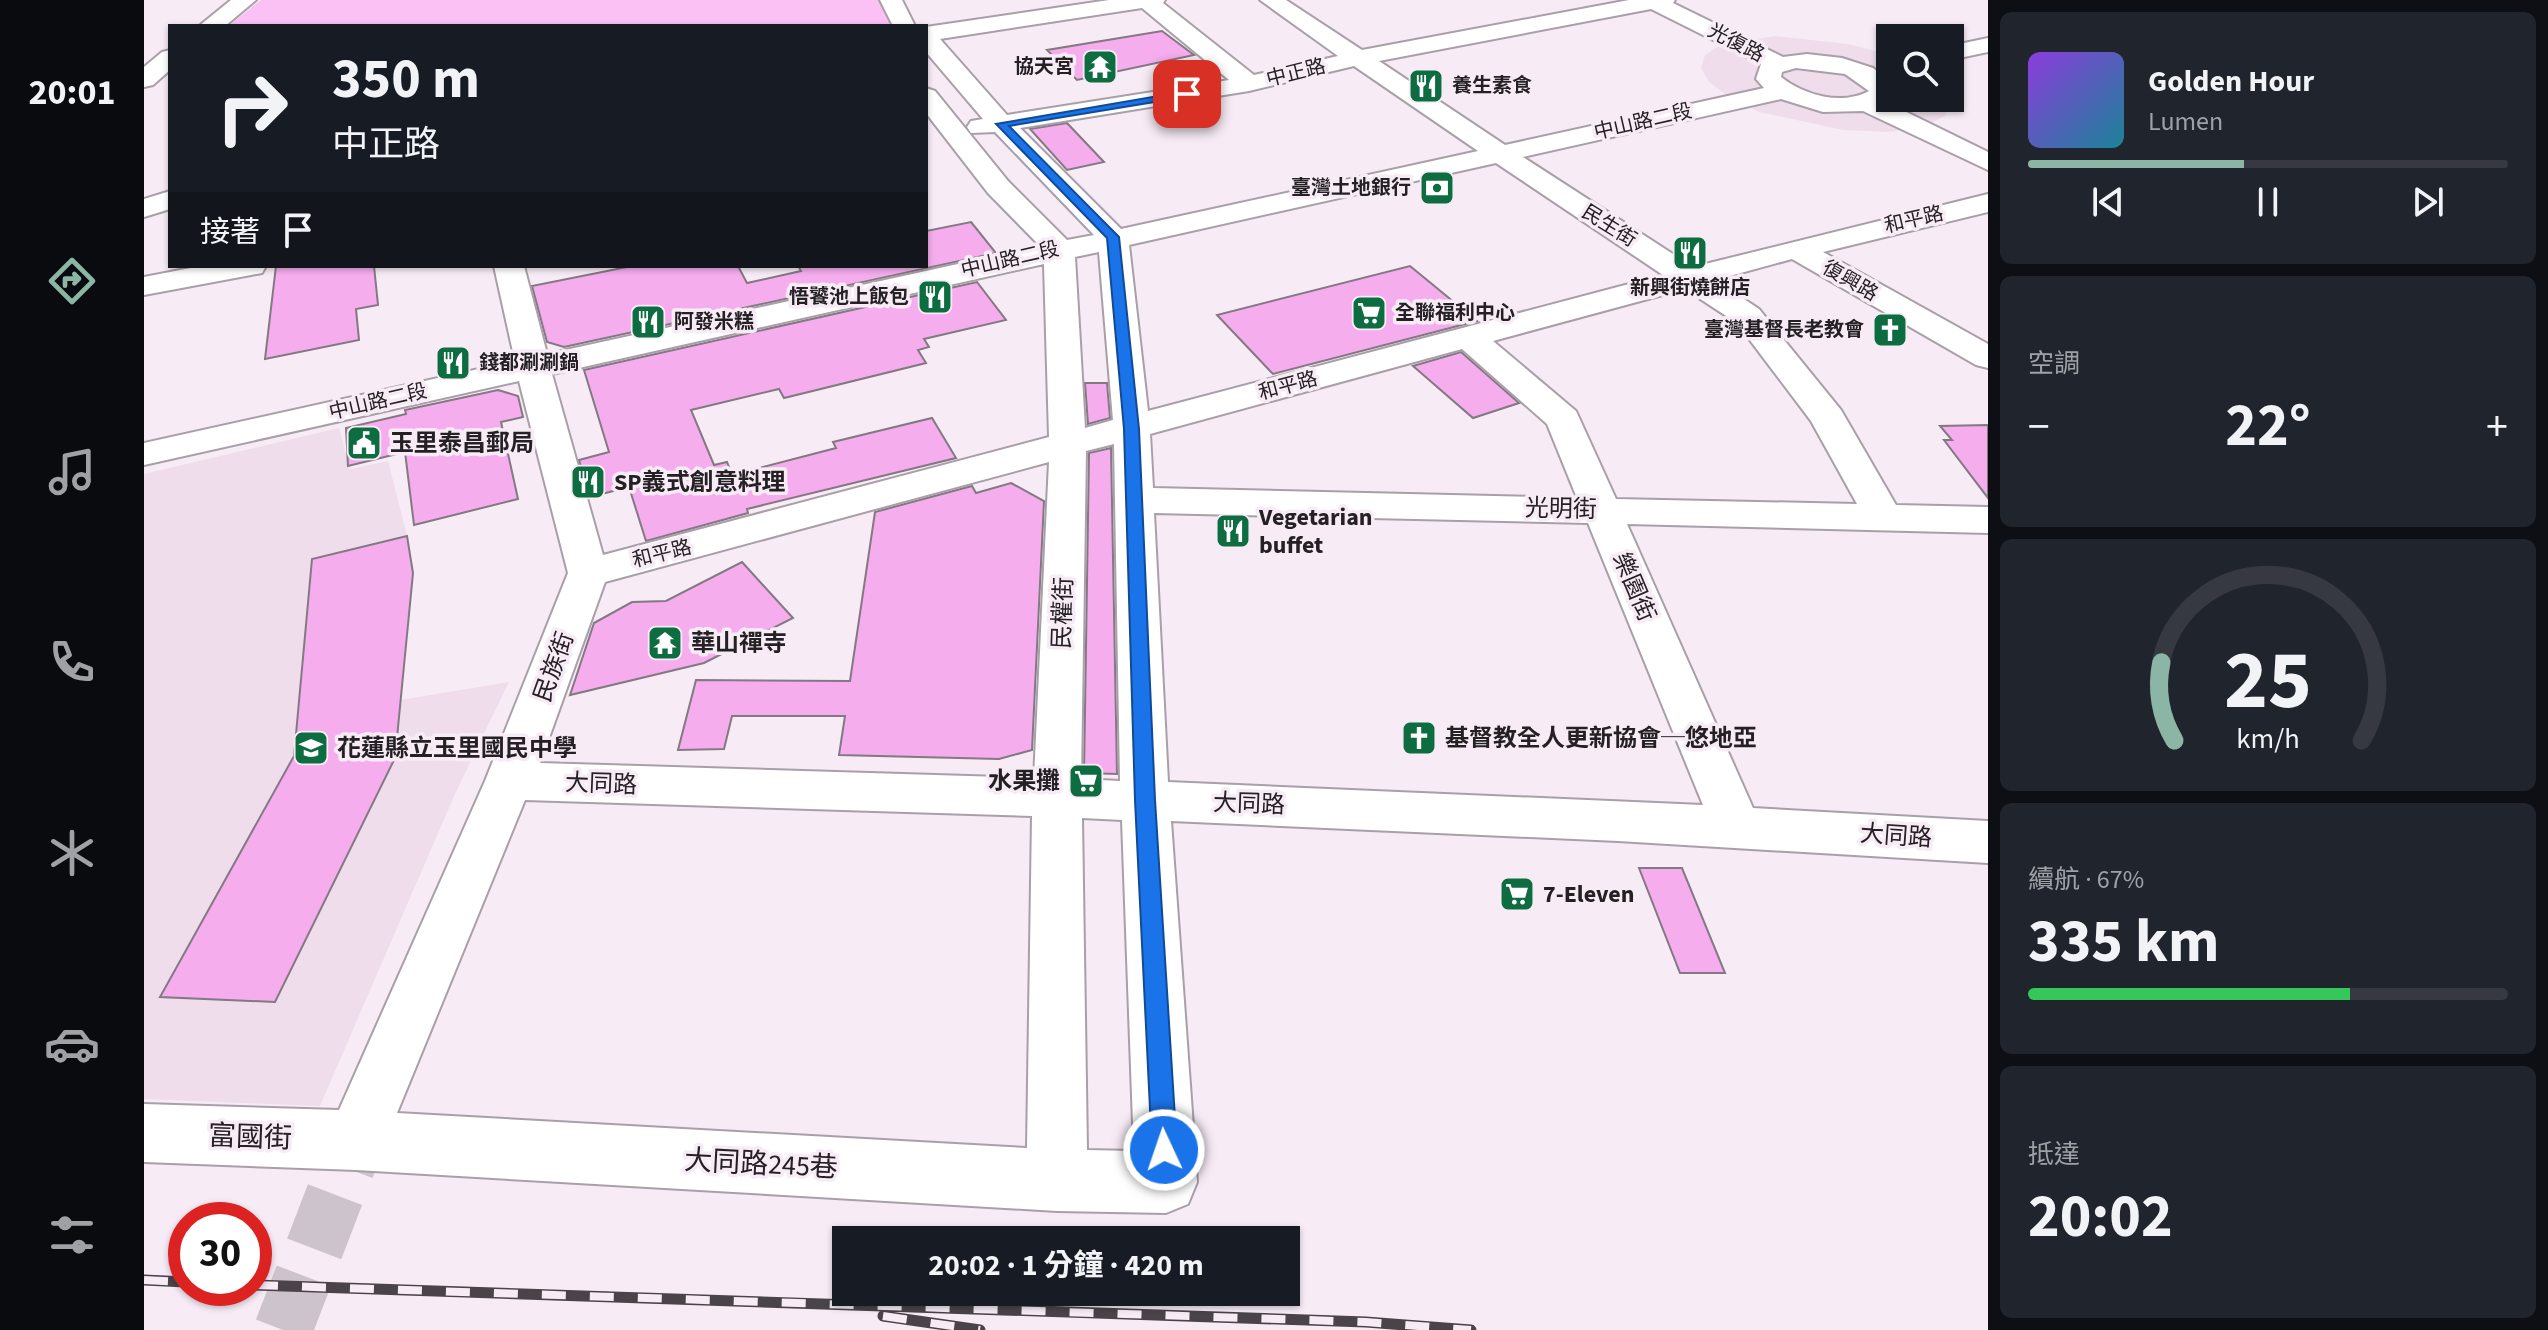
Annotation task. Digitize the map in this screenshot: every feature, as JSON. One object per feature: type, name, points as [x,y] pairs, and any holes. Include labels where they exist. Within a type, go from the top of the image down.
[{"type":"street","points":[[213,24],[245,0]]},
{"type":"street","points":[[891,0],[903,24]]},
{"type":"street","name":"民生街","points":[[1271,0],[1748,316],[1828,418],[1882,515]]},
{"type":"street","points":[[928,36],[1090,4],[1150,1],[1249,84]]},
{"type":"street","name":"中正路","points":[[941,134],[1249,84],[1358,58],[1656,1]]},
{"type":"street","name":"光復路","points":[[1656,1],[1824,103],[1869,104]]},
{"type":"street","points":[[928,38],[1001,124],[1113,237],[1132,429],[1145,800]]},
{"type":"street","points":[[1964,50],[1988,45]]},
{"type":"street","points":[[144,48],[168,50]]},
{"type":"street","points":[[144,80],[168,59]]},
{"type":"street","name":"中山路二段","points":[[144,454],[1113,237],[1500,154],[1781,78],[1813,61],[1861,73]]},
{"type":"street","points":[[1861,73],[1876,69]]},
{"type":"street","points":[[1861,73],[1882,88],[1881,95],[1869,104],[1988,162]]},
{"type":"street","points":[[928,101],[941,134],[1059,249]]},
{"type":"street","points":[[144,208],[168,201]]},
{"type":"street","name":"和平路","points":[[588,573],[1796,249],[1988,203]]},
{"type":"street","name":"民權街","points":[[1057,1180],[1057,796],[1068,446],[1059,249]]},
{"type":"street","name":"復興路","points":[[1796,249],[1988,358]]},
{"type":"street","points":[[144,286],[240,268]]},
{"type":"street","points":[[509,268],[588,573]]},
{"type":"street","name":"樂園街","points":[[1468,337],[1563,419],[1736,826]]},
{"type":"street","name":"光明街","points":[[1134,500],[1882,515],[1988,520]]},
{"type":"street","name":"民族街","points":[[356,1140],[509,781],[588,573]]},
{"type":"street","name":"大同路","points":[[509,781],[1057,796],[1736,826],[1988,842]]},
{"type":"street","name":"大同路245巷","points":[[356,1140],[1057,1180],[1166,1182],[1145,800]]},
{"type":"street","name":"富國街","points":[[144,1133],[356,1140]]},
{"type":"shaded area","points":[[261,0],[878,0],[890,24],[231,24]]},
{"type":"shaded area","points":[[1775,36],[1848,44],[1876,51],[1876,112],[1947,112],[1923,127],[1887,132],[1843,130],[1759,112],[1729,97],[1709,82],[1701,68],[1705,55],[1720,45]]},
{"type":"shaded area","name":"花蓮縣立玉里國民中學","points":[[339,428],[350,469],[388,461],[407,536],[413,573],[400,700],[509,682],[455,794],[320,1106],[144,1099],[144,474]]},
{"type":"building","name":"協天宮","points":[[1162,31],[1194,55],[1077,80],[1047,50]]},
{"type":"building","points":[[1067,123],[1104,162],[1067,170],[1030,129]]},
{"type":"building","points":[[971,222],[996,253],[928,268],[928,231]]},
{"type":"building","name":"全聯福利中心","points":[[1410,266],[1477,321],[1273,374],[1217,315]]},
{"type":"building","points":[[276,268],[374,268],[378,305],[356,309],[359,340],[265,359]]},
{"type":"building","points":[[622,268],[739,268],[747,283],[801,271],[799,268],[927,268],[564,347],[547,342],[532,286]]},
{"type":"building","points":[[977,282],[1006,320],[924,339],[929,347],[918,350],[926,363],[784,398],[779,389],[691,410],[714,465],[727,462],[732,475],[836,448],[833,442],[932,418],[956,458],[747,509],[748,513],[646,541],[629,487],[590,497],[579,460],[609,452],[584,370]]},
{"type":"building","points":[[1461,352],[1519,403],[1473,418],[1413,366]]},
{"type":"building","points":[[1085,383],[1107,383],[1110,418],[1088,424]]},
{"type":"building","points":[[498,390],[518,396],[523,417],[501,422],[518,499],[414,525],[405,452],[348,466],[346,428],[406,414],[405,410]]},
{"type":"building","points":[[1988,425],[1988,498],[1944,440],[1952,440],[1940,426]]},
{"type":"building","points":[[1111,448],[1117,774],[1084,773],[1089,453]]},
{"type":"building","points":[[1011,483],[1044,501],[1032,750],[999,759],[839,755],[845,716],[732,716],[724,749],[678,750],[696,680],[850,681],[875,512],[972,486],[976,493]]},
{"type":"building","points":[[407,536],[413,573],[395,758],[275,1002],[160,997],[294,756],[312,559]]},
{"type":"building","name":"華山禪寺","points":[[742,562],[793,618],[704,663],[570,695],[594,623],[632,602],[666,601]]},
{"type":"building","points":[[1639,868],[1682,868],[1725,973],[1680,973]]},
{"type":"tunnel","points":[[283,1330],[356,1140]]},
{"type":"railway","points":[[144,1280],[168,1281]]},
{"type":"railway","points":[[272,1286],[1366,1322],[1471,1330]]},
{"type":"railway","points":[[883,1316],[980,1330]]},
{"type":"place","name":"協天宮","points":[[1100,67]]},
{"type":"place","name":"養生素食","points":[[1426,86]]},
{"type":"place","name":"臺灣土地銀行","points":[[1437,188]]},
{"type":"place","name":"新興街燒餅店","points":[[1690,253]]},
{"type":"place","name":"悟饕池上飯包","points":[[935,297]]},
{"type":"place","name":"全聯福利中心","points":[[1369,313]]},
{"type":"place","name":"阿發米糕","points":[[648,322]]},
{"type":"place","name":"臺灣基督長老教會","points":[[1890,330]]},
{"type":"place","name":"錢都涮涮鍋","points":[[453,363]]},
{"type":"place","name":"玉里泰昌郵局","points":[[364,443]]},
{"type":"place","name":"SP義式創意料理","points":[[588,482]]},
{"type":"place","name":"Vegetarian buffet","points":[[1233,531]]},
{"type":"place","name":"華山禪寺","points":[[665,643]]},
{"type":"place","name":"基督教全人更新協會─悠地亞","points":[[1419,738]]},
{"type":"place","name":"花蓮縣立玉里國民中學","points":[[311,748]]},
{"type":"place","name":"水果攤","points":[[1086,781]]},
{"type":"place","name":"7-Eleven","points":[[1517,894]]},
{"type":"route","points":[[1164,1150],[1145,800],[1132,429],[1113,237],[1001,124],[1187,94]]}]
